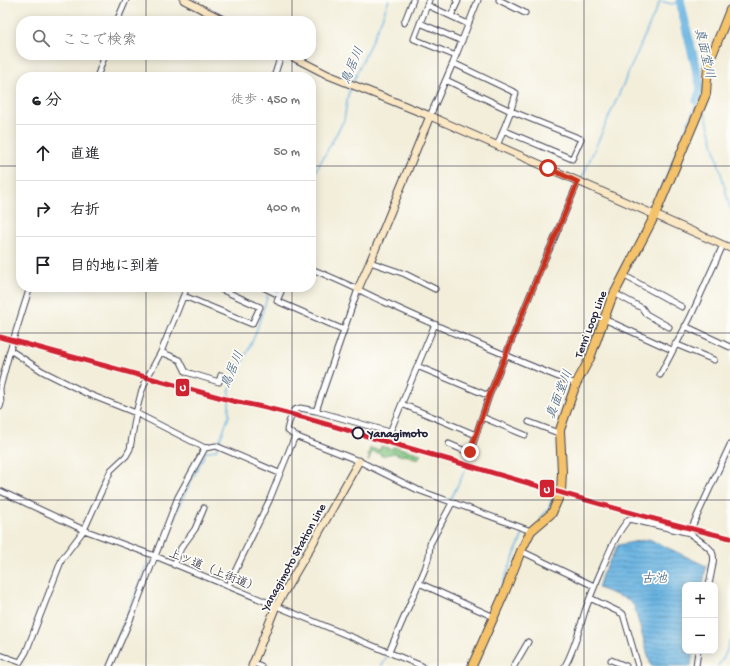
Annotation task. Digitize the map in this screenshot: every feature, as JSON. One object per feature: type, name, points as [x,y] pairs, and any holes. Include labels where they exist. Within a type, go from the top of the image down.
[{"type":"main road","name":"Tenri Loop Line","points":[[472,666],[494,618],[521,551],[532,531],[552,513],[561,492],[562,472],[560,430],[576,384],[590,358],[614,293],[655,215],[706,94],[708,66],[730,10]]},
{"type":"street","points":[[119,16],[126,0]]},
{"type":"street","points":[[184,0],[215,16]]},
{"type":"street","points":[[404,23],[413,0]]},
{"type":"street","points":[[452,16],[458,1],[456,0]]},
{"type":"street","points":[[316,411],[358,288],[430,116],[454,63],[478,0]]},
{"type":"street","points":[[499,0],[525,13]]},
{"type":"street","points":[[456,56],[414,39],[420,23],[428,3],[468,24]]},
{"type":"street","points":[[420,23],[462,41]]},
{"type":"street","points":[[100,72],[103,60]]},
{"type":"street","points":[[276,72],[279,60]]},
{"type":"street","points":[[299,60],[328,75],[430,116],[726,246],[660,375]]},
{"type":"street","points":[[454,63],[516,93],[511,111],[497,146]]},
{"type":"street","points":[[446,80],[511,111],[581,139],[572,159],[503,130]]},
{"type":"street","points":[[449,444],[470,452],[489,396],[543,263],[578,182]]},
{"type":"street","points":[[370,262],[405,274],[435,289]]},
{"type":"street","points":[[316,271],[358,288],[380,300],[506,356],[576,384]]},
{"type":"street","points":[[623,275],[682,307]]},
{"type":"street","points":[[0,407],[0,388],[28,292]]},
{"type":"street","points":[[0,655],[20,662],[26,652],[62,559],[84,530],[110,470],[126,456],[130,449],[141,393],[161,352],[185,292]]},
{"type":"street","points":[[184,296],[252,324],[260,307],[227,292]]},
{"type":"street","points":[[273,292],[279,295]]},
{"type":"street","points":[[280,292],[277,301],[344,330]]},
{"type":"street","points":[[614,293],[642,308],[646,314],[669,327]]},
{"type":"street","points":[[604,319],[672,350]]},
{"type":"street","points":[[434,324],[390,432],[316,411],[300,408],[294,410],[289,422],[288,430],[295,436],[359,461],[396,480],[452,503],[456,503],[532,531]]},
{"type":"street","points":[[685,326],[730,347]]},
{"type":"street","points":[[676,344],[714,360]]},
{"type":"street","points":[[10,350],[42,371],[88,394],[136,413],[205,448],[217,446],[280,473]]},
{"type":"street","points":[[161,352],[180,360],[186,372],[219,382],[221,375]]},
{"type":"street","points":[[417,366],[489,396]]},
{"type":"street","points":[[402,404],[476,435]]},
{"type":"street","points":[[482,417],[525,435]]},
{"type":"street","points":[[529,422],[561,434]]},
{"type":"street","points":[[228,586],[263,515],[295,436]]},
{"type":"street","points":[[690,533],[730,445]]},
{"type":"street","points":[[110,666],[178,497],[205,448]]},
{"type":"street","name":"Yanagimoto Station Line","points":[[256,665],[276,606],[359,461]]},
{"type":"street","name":"上ツ道（上街道）","points":[[0,491],[84,530],[155,556],[422,666]]},
{"type":"street","points":[[389,652],[419,584],[429,556],[430,544],[452,503]]},
{"type":"street","points":[[174,565],[181,548],[195,528],[204,508]]},
{"type":"street","points":[[566,666],[578,638],[594,586],[611,546],[629,519],[690,533],[712,550],[714,557],[710,582]]},
{"type":"street","points":[[521,551],[594,586]]},
{"type":"street","points":[[419,584],[494,618]]},
{"type":"street","points":[[590,598],[623,614],[638,666]]},
{"type":"street","points":[[514,666],[528,642]]},
{"type":"street","points":[[696,666],[698,654]]},
{"type":"street","points":[[611,660],[626,666]]},
{"type":"green space","points":[[381,446],[392,449],[393,446],[421,454],[418,459],[394,453],[381,456],[381,454],[372,452],[370,457],[368,456],[370,448],[380,450]]},
{"type":"water","name":"古池","points":[[649,539],[706,566],[703,582],[682,582],[682,654],[693,654],[691,666],[651,666],[634,606],[629,600],[598,588],[602,575],[618,545]]},
{"type":"waterway","name":"鳥居川","points":[[353,82],[389,0]]},
{"type":"waterway","name":"真面堂川","points":[[680,0],[701,88],[697,101]]},
{"type":"waterway","points":[[581,180],[660,1],[672,4],[681,1]]},
{"type":"waterway","name":"鳥居川","points":[[316,171],[344,120],[348,95],[351,87]]},
{"type":"waterway","name":"真面堂川","points":[[657,200],[697,101]]},
{"type":"waterway","points":[[704,108],[730,208]]},
{"type":"waterway","name":"真面堂川","points":[[614,286],[622,266],[648,219]]},
{"type":"waterway","name":"鳥居川","points":[[160,553],[181,501],[206,452],[216,450],[229,416],[229,392],[255,335],[268,295]]},
{"type":"waterway","name":"真面堂川","points":[[581,366],[600,319]]},
{"type":"waterway","points":[[451,499],[465,470],[468,454]]},
{"type":"waterway","name":"真面堂川","points":[[540,518],[548,510],[558,483]]},
{"type":"waterway","name":"真面堂川","points":[[477,646],[523,534],[527,530]]},
{"type":"waterway","name":"鳥居川","points":[[106,666],[150,559]]},
{"type":"waterway","points":[[718,666],[725,655],[730,640]]},
{"type":"waterway","points":[[382,666],[387,655]]},
{"type":"transit line","name":"U","points":[[0,337],[233,401],[305,418],[597,503],[730,538]]},
{"type":"place","name":"Yanagimoto","points":[[358,433]]},
{"type":"route","points":[[470,452],[489,396],[543,263],[578,182],[548,168]]}]
